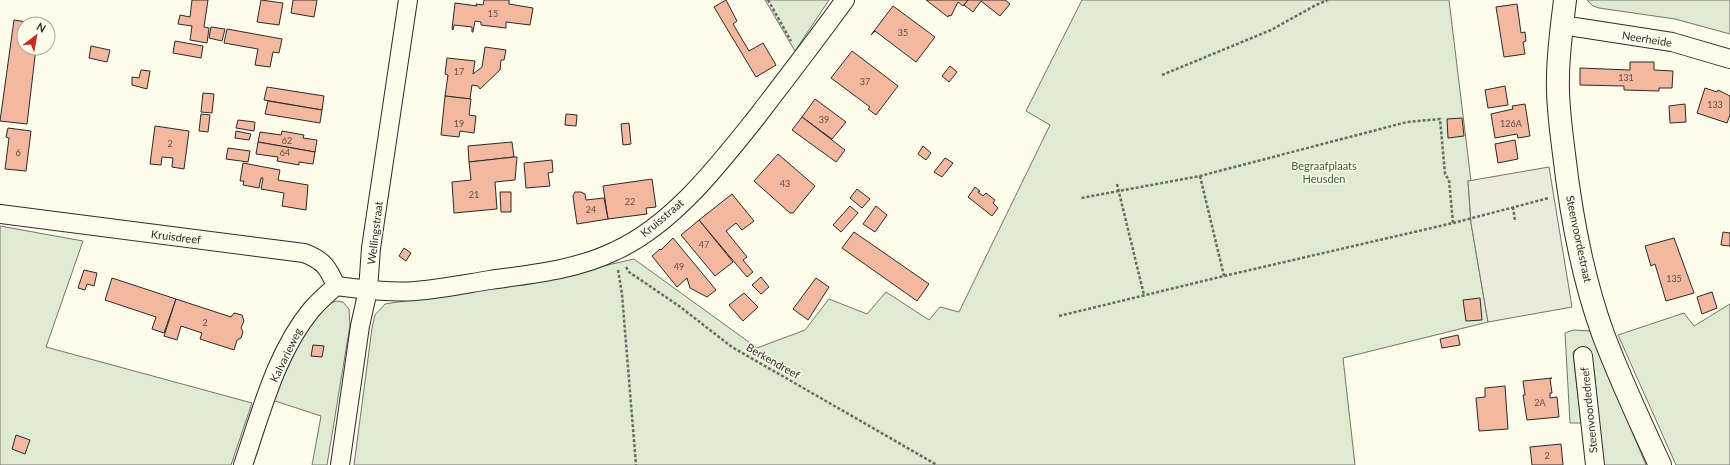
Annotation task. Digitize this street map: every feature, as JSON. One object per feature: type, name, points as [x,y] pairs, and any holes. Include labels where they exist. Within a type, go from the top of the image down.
[{"type":"street","name":"Wellingstraat","points":[[340,465],[360,326],[368,290],[372,248],[408,0]]},
{"type":"street","name":"Kruisstraat","points":[[368,290],[414,291],[548,272],[584,264],[616,251],[647,233],[674,211],[716,167],[802,60],[845,0]]},
{"type":"street","name":"Steenvoordestraat","points":[[1566,0],[1562,25],[1558,80],[1561,130],[1569,193],[1584,267],[1603,333],[1622,382],[1660,465]]},
{"type":"street","name":"Neerheide","points":[[1562,25],[1672,42],[1730,59]]},
{"type":"street","name":"Kruisdreef","points":[[0,214],[304,253],[318,258],[330,271],[336,286]]},
{"type":"street","points":[[336,286],[368,290]]},
{"type":"street","name":"Kalvarieweg","points":[[243,465],[278,367],[297,330],[312,309],[336,286]]},
{"type":"street","name":"Steenvoordedreef","points":[[1583,356],[1595,465]]},
{"type":"path","points":[[768,0],[802,60]]},
{"type":"path","points":[[1162,75],[1271,30],[1316,4],[1328,0]]},
{"type":"path","points":[[1081,198],[1200,176],[1407,122],[1440,119],[1445,174],[1449,180],[1453,223]]},
{"type":"path","points":[[1200,176],[1224,276]]},
{"type":"path","points":[[1117,184],[1144,295]]},
{"type":"path","points":[[1059,316],[1453,223],[1569,193]]},
{"type":"path","points":[[1513,208],[1515,220]]},
{"type":"path","points":[[616,251],[622,294],[636,465]]},
{"type":"path","name":"Berkendreef","points":[[616,251],[629,272],[679,306],[732,347],[938,465]]},
{"type":"green space","points":[[765,0],[829,0],[795,51]]},
{"type":"green space","name":"Begraafplaats Heusden","points":[[1082,0],[1449,0],[1471,181],[1468,181],[1471,223],[1488,322],[1343,358],[1355,465],[354,465],[372,328],[375,315],[385,304],[542,280],[634,259],[757,348],[805,330],[829,299],[867,314],[886,292],[929,320],[940,307],[959,312],[1050,125],[1026,111]]},
{"type":"green space","points":[[1587,0],[1730,0],[1730,34],[1675,19],[1599,8],[1593,6]]},
{"type":"green space","points":[[0,226],[83,241],[46,347],[252,403],[231,465],[0,465]]},
{"type":"green space","points":[[337,301],[343,302],[349,309],[350,325],[327,465],[312,465],[321,416],[272,400],[298,343],[307,328],[327,305]]},
{"type":"green space","points":[[1730,304],[1730,465],[1676,465],[1618,335],[1684,313],[1694,326]]},
{"type":"green space","points":[[1573,330],[1590,331],[1646,465],[1603,465],[1594,369],[1591,369],[1585,348],[1575,350],[1573,352],[1581,423],[1570,423],[1565,333]]},
{"type":"shaded area","points":[[1549,167],[1572,307],[1488,322],[1471,223],[1468,181]]},
{"type":"building","points":[[192,0],[208,0],[204,27],[209,28],[207,43],[190,40],[192,26],[178,24],[180,15],[190,17]]},
{"type":"building","points":[[261,0],[283,3],[279,25],[257,22]]},
{"type":"building","points":[[293,0],[317,0],[314,17],[291,13]]},
{"type":"building","points":[[484,0],[509,0],[509,4],[533,8],[530,25],[506,22],[506,28],[481,25],[481,22],[475,21],[473,32],[472,27],[454,25],[453,30],[452,29],[455,3],[477,6],[476,4],[483,5]]},
{"type":"building","points":[[726,0],[737,21],[733,24],[749,51],[763,43],[776,65],[756,77],[714,7]]},
{"type":"building","points":[[926,0],[968,0],[963,6],[958,2],[951,16],[949,15],[948,17]]},
{"type":"building","points":[[968,0],[1005,0],[1010,4],[1000,16],[981,1],[973,12],[964,5]]},
{"type":"building","points":[[1517,4],[1521,33],[1525,32],[1526,41],[1523,42],[1525,54],[1504,57],[1496,7]]},
{"type":"building","points":[[893,6],[935,37],[916,62],[875,31],[871,35]]},
{"type":"building","points":[[14,20],[16,20],[16,56],[35,56],[27,124],[0,121]]},
{"type":"building","points":[[211,27],[225,29],[222,41],[209,38]]},
{"type":"building","points":[[227,29],[282,39],[279,53],[273,52],[270,67],[255,65],[258,49],[224,43]]},
{"type":"building","points":[[175,41],[203,46],[201,58],[173,53]]},
{"type":"building","points":[[91,46],[110,50],[107,62],[89,58]]},
{"type":"building","points":[[485,47],[506,50],[504,60],[501,60],[500,70],[480,89],[478,86],[472,85],[470,99],[445,96],[448,75],[445,74],[447,58],[475,61],[473,74],[482,67]]},
{"type":"building","points":[[852,51],[898,86],[876,115],[868,109],[870,107],[831,78]]},
{"type":"building","points":[[1630,62],[1654,62],[1654,70],[1673,71],[1672,88],[1659,88],[1659,91],[1624,90],[1624,86],[1580,85],[1580,68],[1630,70]]},
{"type":"building","points":[[950,66],[957,72],[949,82],[942,76]]},
{"type":"building","points":[[141,70],[150,71],[147,89],[132,85],[132,77],[139,78]]},
{"type":"building","points":[[1505,86],[1508,105],[1488,108],[1485,90]]},
{"type":"building","points":[[267,87],[324,96],[322,110],[264,100]]},
{"type":"building","points":[[1705,88],[1717,92],[1718,90],[1730,96],[1730,115],[1727,123],[1697,113]]},
{"type":"building","points":[[203,93],[214,94],[212,113],[201,112]]},
{"type":"building","points":[[445,96],[471,99],[469,115],[476,116],[474,133],[460,131],[459,137],[441,135]]},
{"type":"building","points":[[815,99],[846,122],[832,139],[802,117]]},
{"type":"building","points":[[268,101],[322,110],[320,123],[265,114]]},
{"type":"building","points":[[1525,104],[1530,136],[1518,138],[1517,134],[1495,138],[1491,114],[1513,109],[1512,106]]},
{"type":"building","points":[[1685,104],[1686,122],[1670,123],[1669,106]]},
{"type":"building","points":[[201,114],[210,115],[208,132],[199,131]]},
{"type":"building","points":[[566,114],[577,115],[576,126],[565,125]]},
{"type":"building","points":[[802,117],[845,150],[836,162],[792,130]]},
{"type":"building","points":[[1462,118],[1464,136],[1448,138],[1447,119]]},
{"type":"building","points":[[238,120],[255,122],[254,131],[236,128]]},
{"type":"building","points":[[629,123],[631,144],[623,145],[621,124]]},
{"type":"building","points":[[155,126],[189,131],[184,169],[172,167],[173,158],[162,157],[161,165],[150,164]]},
{"type":"building","points":[[8,128],[31,131],[26,171],[5,169],[9,138],[6,137]]},
{"type":"building","points":[[236,131],[251,134],[249,140],[235,138]]},
{"type":"building","points":[[282,131],[304,135],[303,138],[317,140],[315,152],[258,142],[260,132],[281,135]]},
{"type":"building","points":[[1515,140],[1518,159],[1498,163],[1495,144]]},
{"type":"building","points":[[258,142],[315,152],[313,164],[299,162],[299,165],[277,161],[278,157],[256,154]]},
{"type":"building","points":[[512,142],[514,157],[469,162],[468,146]]},
{"type":"building","points":[[923,146],[931,153],[926,160],[918,154]]},
{"type":"building","points":[[228,148],[250,151],[248,162],[226,159]]},
{"type":"building","points":[[778,154],[815,186],[793,213],[790,213],[754,181]]},
{"type":"building","points":[[517,157],[515,180],[495,182],[497,209],[454,213],[452,182],[471,180],[469,162]]},
{"type":"building","points":[[945,158],[953,163],[942,177],[934,172]]},
{"type":"building","points":[[552,160],[553,172],[548,173],[550,186],[526,188],[524,163]]},
{"type":"building","points":[[243,163],[280,170],[278,180],[308,185],[306,210],[282,206],[284,193],[261,189],[263,178],[261,178],[259,188],[243,185],[244,181],[240,181]]},
{"type":"building","points":[[652,179],[656,207],[646,208],[647,214],[608,219],[603,186]]},
{"type":"building","points":[[975,187],[983,196],[986,193],[995,200],[993,203],[998,208],[992,216],[968,197]]},
{"type":"building","points":[[857,189],[870,199],[862,208],[850,198]]},
{"type":"building","points":[[500,192],[511,192],[511,212],[501,212]]},
{"type":"building","points":[[575,192],[585,194],[586,200],[604,198],[608,219],[577,224],[573,196]]},
{"type":"building","points":[[732,194],[754,221],[742,230],[736,223],[726,231],[747,257],[743,260],[753,272],[747,277],[699,220]]},
{"type":"building","points":[[850,206],[858,213],[841,232],[833,225]]},
{"type":"building","points":[[876,206],[887,215],[875,232],[863,224]]},
{"type":"building","points":[[699,220],[733,262],[715,276],[681,235]]},
{"type":"building","points":[[854,232],[929,284],[917,301],[842,248]]},
{"type":"building","points":[[1723,232],[1730,233],[1730,246],[1721,245]]},
{"type":"building","points":[[673,238],[716,290],[707,297],[690,288],[687,278],[677,287],[652,256],[660,249],[661,250]]},
{"type":"building","points":[[1674,238],[1694,293],[1666,301],[1655,264],[1651,266],[1645,246]]},
{"type":"building","points":[[404,248],[411,253],[406,261],[399,256]]},
{"type":"building","points":[[84,270],[97,273],[94,286],[87,284],[85,290],[78,288]]},
{"type":"building","points":[[761,277],[769,287],[761,294],[752,285]]},
{"type":"building","points":[[112,278],[176,299],[164,333],[152,329],[156,317],[105,300]]},
{"type":"building","points":[[816,278],[829,287],[808,320],[793,309]]},
{"type":"building","points":[[1712,292],[1717,308],[1702,314],[1697,297]]},
{"type":"building","points":[[744,293],[758,307],[743,321],[729,305]]},
{"type":"building","points":[[1480,298],[1482,320],[1466,321],[1463,300]]},
{"type":"building","points":[[176,299],[231,317],[234,313],[242,315],[244,321],[241,328],[243,332],[241,338],[237,340],[234,350],[200,339],[202,333],[181,326],[177,340],[164,336]]},
{"type":"building","points":[[1458,335],[1460,345],[1442,348],[1440,339]]},
{"type":"building","points":[[313,345],[324,346],[322,357],[311,356]]},
{"type":"building","points":[[1552,378],[1550,379],[1552,393],[1550,393],[1550,398],[1557,397],[1559,417],[1527,420],[1523,395],[1525,395],[1523,381]]},
{"type":"building","points":[[1505,386],[1508,429],[1479,431],[1476,398],[1485,397],[1485,388]]},
{"type":"building","points":[[16,435],[30,440],[25,454],[12,449]]},
{"type":"building","points":[[1561,444],[1563,465],[1532,465],[1530,447]]}]
